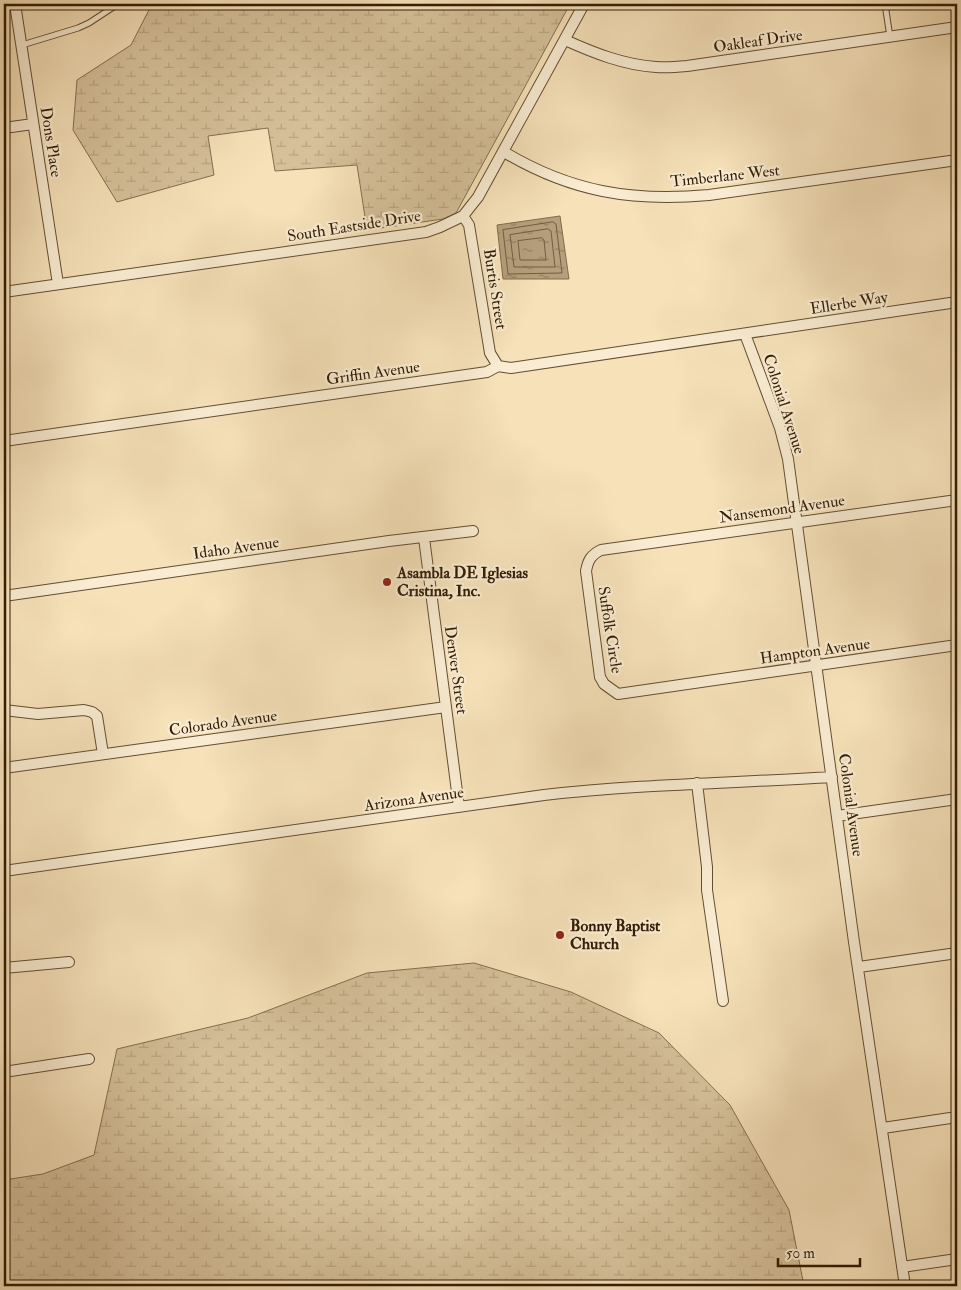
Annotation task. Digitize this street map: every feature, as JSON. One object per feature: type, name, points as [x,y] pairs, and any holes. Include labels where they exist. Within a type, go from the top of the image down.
[{"type":"street","name":"Dons Place","points":[[16,4],[58,284]]},
{"type":"street","name":"South Eastside Drive","points":[[4,292],[426,232],[463,216],[478,197],[504,152],[584,4]]},
{"type":"street","name":"Oakleaf Drive","points":[[566,40],[604,56],[629,63],[656,67],[687,66],[957,27]]},
{"type":"street","points":[[4,128],[33,124]]},
{"type":"street","name":"Timberlane West","points":[[504,152],[558,180],[618,195],[679,198],[957,160]]},
{"type":"street","name":"Burtis Street","points":[[463,216],[469,225],[490,353],[498,366]]},
{"type":"street","name":"Ellerbe Way","points":[[745,334],[957,302]]},
{"type":"street","name":"Griffin Avenue","points":[[4,441],[486,372],[498,366],[511,368],[745,334]]},
{"type":"street","name":"Colonial Avenue","points":[[745,334],[785,444],[905,1286]]},
{"type":"street","name":"Nansemond Avenue","points":[[612,548],[957,500]]},
{"type":"street","name":"Idaho Avenue","points":[[4,596],[389,541],[473,531]]},
{"type":"street","name":"Denver Street","points":[[424,538],[459,807]]},
{"type":"street","name":"Suffolk Circle","points":[[612,548],[601,550],[594,554],[588,561],[586,571],[600,676],[604,684],[618,694],[677,686]]},
{"type":"street","name":"Hampton Avenue","points":[[677,686],[957,646]]},
{"type":"street","name":"Colorado Avenue","points":[[4,768],[446,707]]},
{"type":"street","points":[[4,710],[38,714],[84,710],[92,712],[97,716],[103,754]]},
{"type":"street","name":"Arizona Avenue","points":[[4,871],[592,790],[832,777]]},
{"type":"street","points":[[697,783],[707,867],[707,890],[723,1001]]},
{"type":"street","points":[[837,816],[957,799]]},
{"type":"street","points":[[859,967],[957,953]]},
{"type":"street","points":[[4,968],[69,962]]},
{"type":"street","points":[[4,1072],[89,1059]]},
{"type":"street","points":[[883,1128],[957,1117]]},
{"type":"street","points":[[902,1267],[957,1259]]},
{"type":"lane","points":[[22,45],[78,28],[118,4]]},
{"type":"lane","points":[[885,4],[890,37]]},
{"type":"green space","points":[[152,4],[570,4],[456,213],[443,219],[367,230],[357,165],[275,171],[268,128],[208,136],[214,175],[117,202],[73,130],[77,80],[131,45]]},
{"type":"green space","points":[[474,963],[571,992],[659,1033],[730,1105],[789,1210],[804,1286],[4,1286],[4,1180],[43,1174],[94,1155],[117,1049],[248,1018],[367,973]]},
{"type":"water","points":[[560,216],[569,279],[503,279],[497,225]]},
{"type":"place","name":"Asambla DE Iglesias Cristina, Inc.","points":[[387,582]]},
{"type":"place","name":"Bonny Baptist Church","points":[[560,935]]}]
